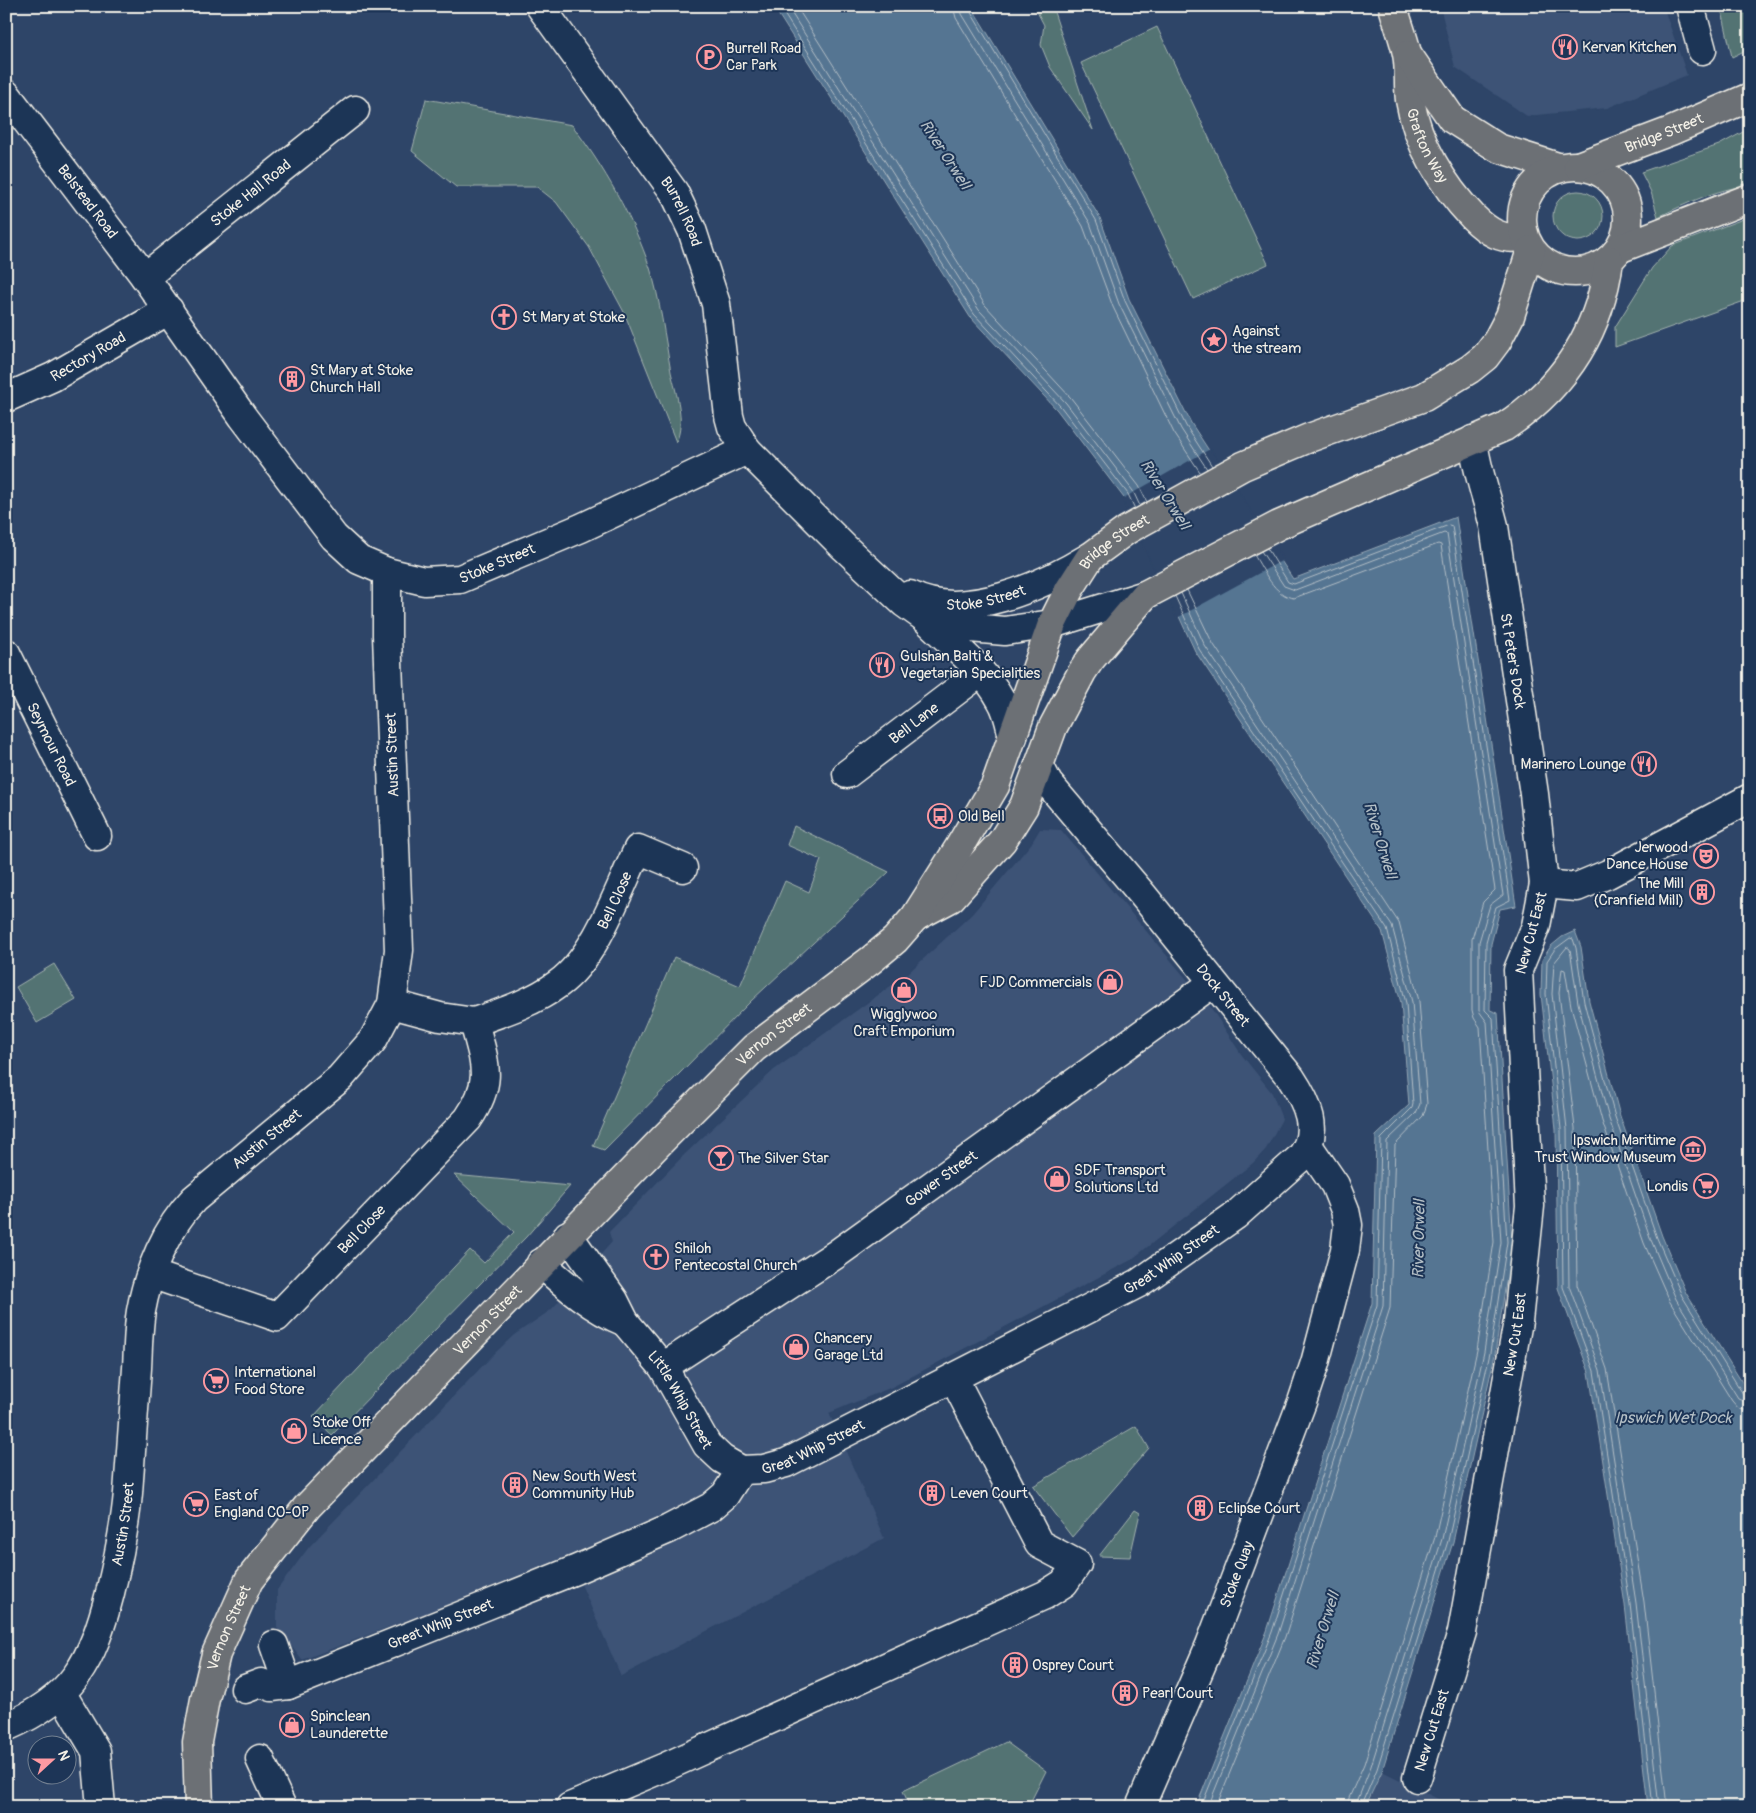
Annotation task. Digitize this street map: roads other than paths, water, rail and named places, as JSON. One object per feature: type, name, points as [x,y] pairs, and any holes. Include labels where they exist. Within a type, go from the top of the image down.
[{"type":"main road","name":"Grafton Way","points":[[1393,6],[1407,54],[1410,101],[1426,149],[1440,176],[1482,225],[1503,238],[1527,243]]},
{"type":"main road","points":[[1039,765],[1053,727],[1082,672],[1152,592],[1279,525],[1504,427],[1525,413],[1547,393],[1579,352],[1599,311],[1615,254],[1628,224],[1627,206],[1619,189],[1606,175],[1596,170],[1568,166],[1498,148],[1452,118],[1407,54]]},
{"type":"main road","name":"Bridge Street","points":[[1568,166],[1671,131],[1750,97]]},
{"type":"main road","points":[[1568,166],[1542,176],[1530,189],[1521,210],[1527,243],[1541,261],[1557,270],[1568,273],[1587,272],[1615,254],[1748,200]]},
{"type":"main road","name":"Bridge Street","points":[[1013,737],[1052,624],[1068,590],[1090,557],[1127,530],[1243,466],[1308,438],[1424,396],[1470,369],[1497,341],[1510,316],[1527,243]]},
{"type":"main road","name":"Vernon Street","points":[[199,1807],[198,1742],[204,1700],[216,1654],[249,1580],[307,1507],[568,1235],[754,1048],[895,940],[915,917],[981,812],[995,786],[1013,737]]},
{"type":"main road","name":"Vernon Street","points":[[915,917],[951,898],[1002,841],[1024,806],[1039,765]]},
{"type":"street","name":"Burrell Road","points":[[540,6],[674,192],[692,230],[716,304],[729,416],[732,426],[747,450]]},
{"type":"street","points":[[1690,6],[1702,50]]},
{"type":"street","name":"Belstead Road","points":[[6,94],[146,277],[169,310]]},
{"type":"street","name":"Stoke Hall Road","points":[[146,277],[355,110]]},
{"type":"street","name":"Stoke Street","points":[[169,310],[243,417],[334,538],[359,560],[387,572],[424,581],[460,579],[581,528],[747,450],[844,547],[925,618],[970,628],[1006,631],[1052,624],[1152,592]]},
{"type":"street","name":"Rectory Road","points":[[6,398],[53,376],[169,310]]},
{"type":"street","name":"St Peter's Dock","points":[[1473,440],[1476,462],[1487,494],[1494,526],[1535,803],[1544,884]]},
{"type":"street","name":"Stoke Street","points":[[878,578],[917,598],[942,603],[965,603],[1000,598],[1031,588],[1057,577],[1090,557]]},
{"type":"street","name":"Austin Street","points":[[6,1727],[22,1721],[62,1694],[82,1671],[102,1624],[119,1557],[128,1494],[141,1311],[151,1274],[170,1230],[181,1212],[194,1199],[340,1078],[373,1040],[392,1004],[399,950],[387,635],[387,572]]},
{"type":"street","points":[[925,618],[981,672],[1002,700],[1013,737]]},
{"type":"street","name":"Seymour Road","points":[[6,653],[97,836]]},
{"type":"street","name":"Bell Lane","points":[[847,774],[981,672]]},
{"type":"street","name":"Dock Street","points":[[1039,765],[1048,783],[1213,982],[1300,1092],[1310,1121],[1312,1137],[1309,1146]]},
{"type":"street","points":[[1544,884],[1577,887],[1608,874],[1750,798]]},
{"type":"street","name":"Bell Close","points":[[392,1004],[440,1017],[474,1022],[529,1001],[558,984],[575,969],[589,952],[638,850],[683,868]]},
{"type":"street","name":"New Cut East","points":[[1417,1778],[1462,1632],[1518,1321],[1530,1206],[1518,970],[1536,926],[1544,884]]},
{"type":"street","name":"Gower Street","points":[[663,1367],[835,1255],[1213,982]]},
{"type":"street","name":"Bell Close","points":[[151,1274],[277,1317],[468,1119],[478,1104],[486,1083],[484,1062],[474,1022]]},
{"type":"street","name":"Stoke Quay","points":[[1140,1807],[1210,1645],[1302,1402],[1316,1363],[1345,1250],[1348,1225],[1341,1198],[1309,1146]]},
{"type":"street","name":"Great Whip Street","points":[[244,1690],[261,1683],[272,1687],[288,1685],[566,1574],[669,1529],[711,1507],[725,1494],[741,1470],[764,1469],[786,1463],[954,1379],[1116,1295],[1163,1268],[1236,1215],[1291,1167],[1309,1146]]},
{"type":"street","name":"Little Whip Street","points":[[568,1235],[614,1300],[625,1322],[663,1367],[707,1445],[722,1459],[741,1470]]},
{"type":"street","name":"Little Whip Street","points":[[541,1263],[579,1295],[608,1315],[625,1322]]},
{"type":"street","points":[[954,1379],[1039,1544],[1046,1595]]},
{"type":"street","points":[[570,1807],[663,1768],[1046,1595],[1064,1583],[1077,1564],[1039,1544]]},
{"type":"street","points":[[274,1645],[288,1685]]},
{"type":"street","points":[[62,1694],[96,1751],[101,1807]]},
{"type":"street","points":[[260,1759],[282,1807]]},
{"type":"water","name":"River Orwell","points":[[773,6],[971,6],[1100,218],[1129,299],[1191,423],[1293,579],[1456,517],[1516,906],[1500,909],[1491,944],[1490,1010],[1498,1013],[1512,1243],[1495,1354],[1453,1542],[1382,1771],[1365,1807],[1196,1807],[1267,1631],[1372,1303],[1376,1136],[1409,1105],[1401,1003],[1382,931],[1195,651],[1124,498],[1057,410],[970,317]]},
{"type":"water","name":"Ipswich Wet Dock","points":[[1575,931],[1581,947],[1589,1001],[1620,1116],[1662,1236],[1686,1293],[1750,1395],[1750,1807],[1648,1807],[1625,1605],[1589,1372],[1558,1288],[1556,1129],[1541,994],[1542,960],[1551,946],[1562,937]]},
{"type":"place","name":"Kervan Kitchen","points":[[1565,47]]},
{"type":"place","name":"Burrell Road Car Park","points":[[709,57]]},
{"type":"place","name":"St Mary at Stoke","points":[[504,317]]},
{"type":"place","name":"Against the stream","points":[[1214,340]]},
{"type":"place","name":"St Mary at Stoke Church Hall","points":[[292,379]]},
{"type":"place","name":"Gulshan Balti & Vegetarian Specialities","points":[[882,665]]},
{"type":"place","name":"Marinero Lounge","points":[[1644,764]]},
{"type":"place","name":"Old Bell","points":[[940,816]]},
{"type":"place","name":"Jerwood Dance House","points":[[1706,856]]},
{"type":"place","name":"The Mill (Cranfield Mill)","points":[[1702,892]]},
{"type":"place","name":"FJD Commercials","points":[[1110,982]]},
{"type":"place","name":"Wigglywoo Craft Emporium","points":[[904,990]]},
{"type":"place","name":"Ipswich Maritime Trust Window Museum","points":[[1693,1149]]},
{"type":"place","name":"The Silver Star","points":[[721,1158]]},
{"type":"place","name":"SDF Transport Solutions Ltd","points":[[1057,1179]]},
{"type":"place","name":"Londis","points":[[1706,1186]]},
{"type":"place","name":"Shiloh Pentecostal Church","points":[[656,1257]]},
{"type":"place","name":"Chancery Garage Ltd","points":[[796,1347]]},
{"type":"place","name":"International Food Store","points":[[216,1381]]},
{"type":"place","name":"Stoke Off Licence","points":[[294,1431]]},
{"type":"place","name":"New South West Community Hub","points":[[515,1485]]},
{"type":"place","name":"Leven Court","points":[[932,1493]]},
{"type":"place","name":"East of England CO-OP","points":[[196,1504]]},
{"type":"place","name":"Eclipse Court","points":[[1200,1508]]},
{"type":"place","name":"Osprey Court","points":[[1015,1665]]},
{"type":"place","name":"Pearl Court","points":[[1125,1693]]},
{"type":"place","name":"Spinclean Launderette","points":[[292,1725]]}]
